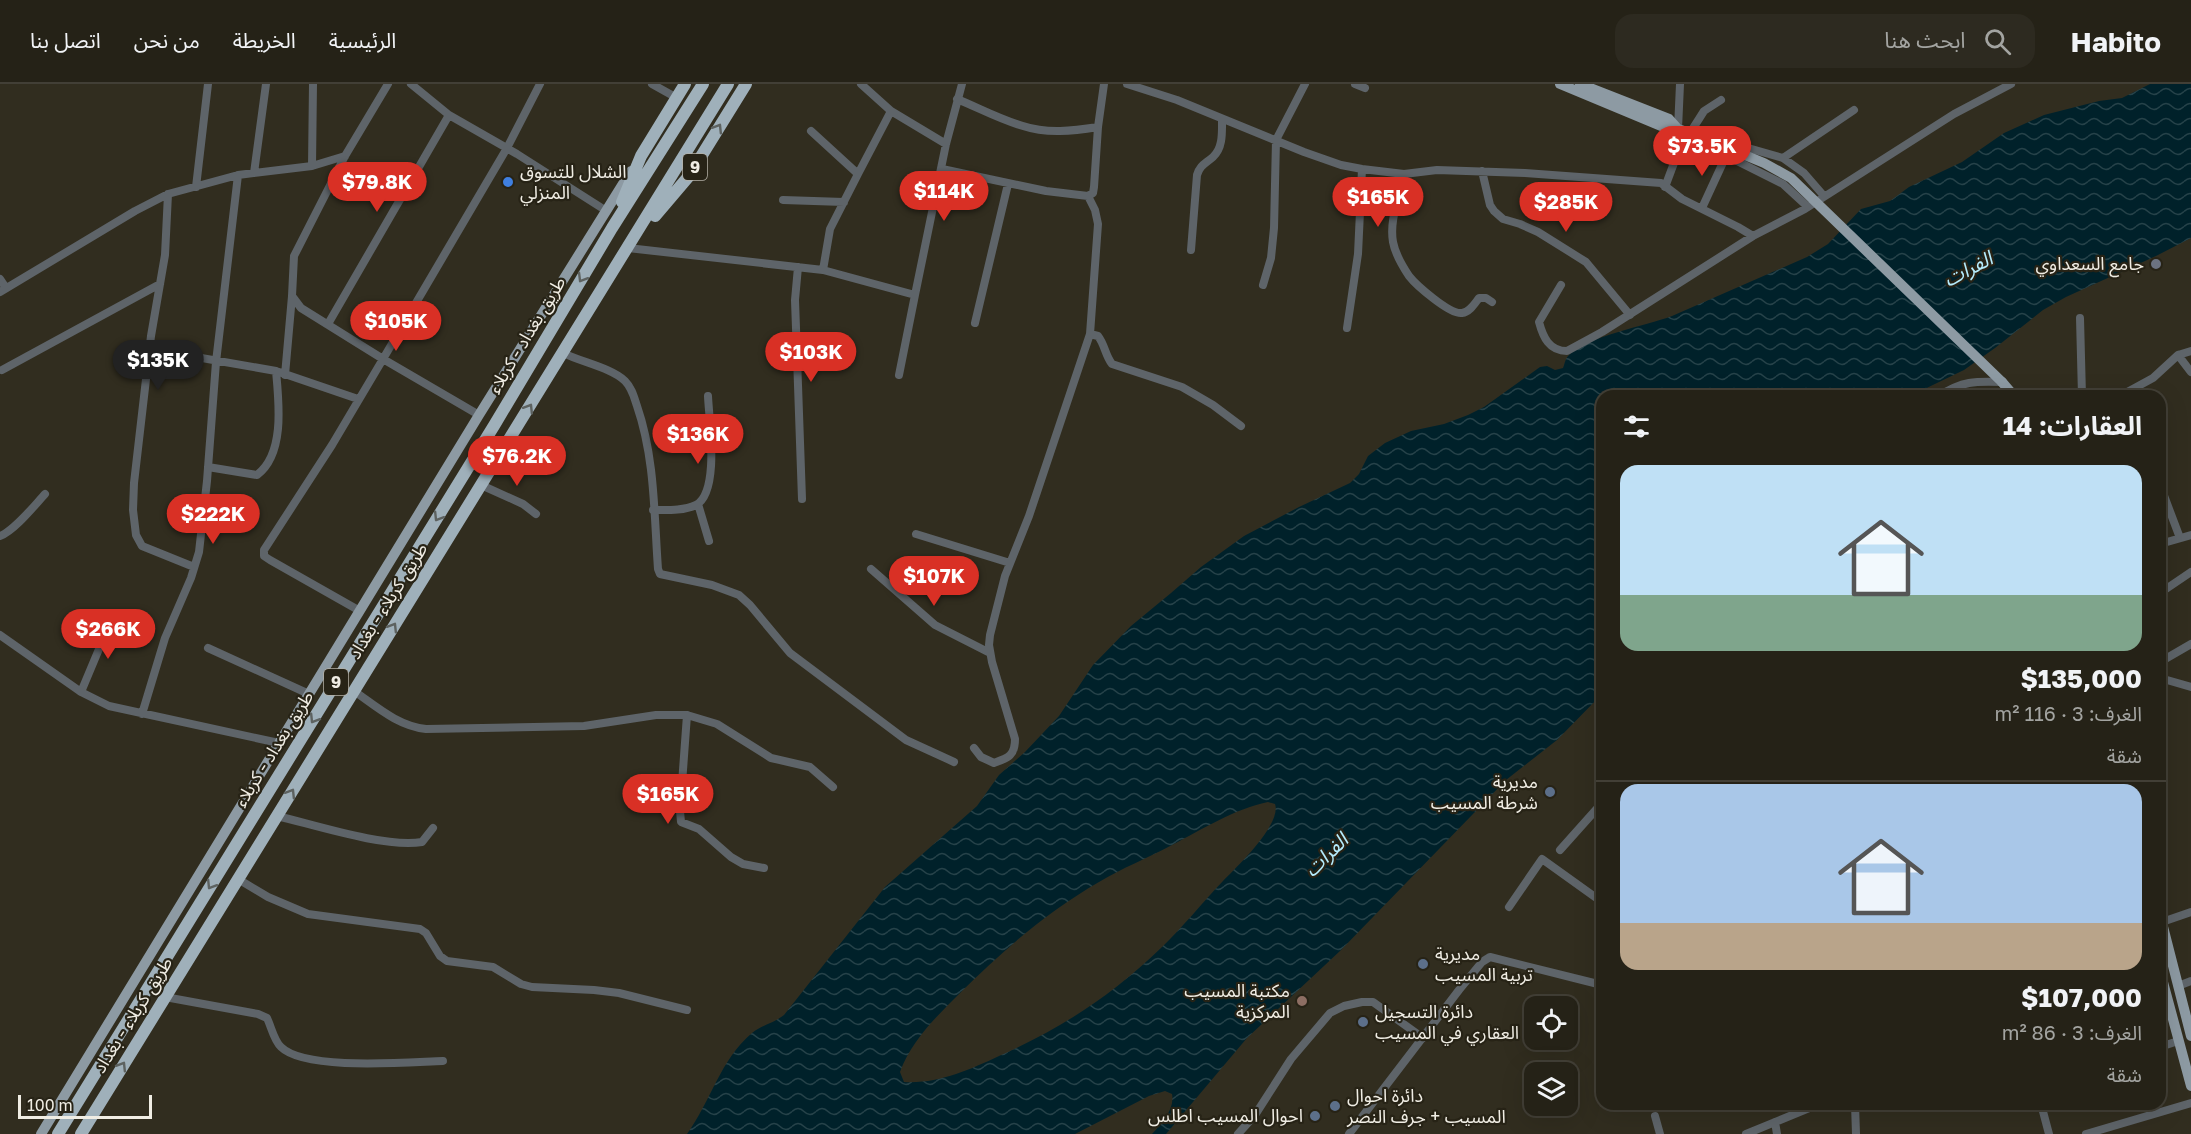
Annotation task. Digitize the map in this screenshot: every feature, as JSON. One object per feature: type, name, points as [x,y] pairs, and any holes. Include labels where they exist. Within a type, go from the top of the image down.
[{"type":"highway","name":"9","points":[[612,228],[641,156],[685,84]]},
{"type":"highway","name":"9","points":[[612,228],[703,84]]},
{"type":"highway","name":"9","points":[[630,245],[728,84]]},
{"type":"highway","name":"9","points":[[630,245],[689,177],[746,84]]},
{"type":"highway","name":"طريق بغداد - كربلاء","points":[[58,1134],[531,364],[612,228]]},
{"type":"highway","name":"طريق كربلاء - بغداد","points":[[81,1134],[630,245]]},
{"type":"highway","points":[[552,329],[557,340],[566,349]]},
{"type":"highway","points":[[531,364],[543,365],[550,375]]},
{"type":"main road","points":[[1560,84],[1668,129],[1689,132]]},
{"type":"main road","points":[[1580,84],[1669,119],[1689,132],[1764,163],[1791,178],[2009,390]]},
{"type":"main road","points":[[41,1134],[479,415],[605,210],[641,156]]},
{"type":"main road","points":[[2166,939],[2191,1036]]},
{"type":"main road","points":[[2166,1003],[2191,1086]]},
{"type":"street","points":[[196,187],[208,84]]},
{"type":"street","points":[[254,173],[266,84]]},
{"type":"street","points":[[312,166],[313,84]]},
{"type":"street","points":[[285,375],[294,256],[345,156],[388,84]]},
{"type":"street","points":[[411,84],[449,115],[507,148],[605,210]]},
{"type":"street","points":[[360,610],[264,556],[264,549],[332,445],[507,148],[540,84]]},
{"type":"street","points":[[652,84],[677,98]]},
{"type":"street","points":[[861,84],[891,111],[946,144]]},
{"type":"street","points":[[899,375],[946,144],[962,84]]},
{"type":"street","points":[[942,169],[1008,184],[1088,196],[1095,188],[1098,128],[1104,84]]},
{"type":"street","points":[[1127,84],[1178,100],[1222,120],[1341,165],[1362,169],[1404,174],[1437,170],[1525,173],[1660,183],[1682,199],[1753,237]]},
{"type":"street","points":[[1263,285],[1271,258],[1274,228],[1276,140],[1305,84]]},
{"type":"street","points":[[1355,84],[1365,88]]},
{"type":"street","points":[[1680,84],[1689,132],[1726,156],[1783,184],[1808,207]]},
{"type":"street","points":[[1561,285],[1544,309],[1539,321],[1543,337],[1548,344],[1560,351],[1567,351],[1630,315],[1753,237],[1808,207],[1954,114],[2011,84]]},
{"type":"street","points":[[957,99],[1023,126],[1044,130],[1072,131],[1098,128]]},
{"type":"street","points":[[1665,187],[1689,132],[1704,111],[1720,100]]},
{"type":"street","points":[[1783,158],[1854,110]]},
{"type":"street","points":[[823,270],[830,229],[891,111]]},
{"type":"street","points":[[328,324],[449,115]]},
{"type":"street","points":[[1191,250],[1197,175],[1199,167],[1218,152],[1222,138],[1222,120]]},
{"type":"street","points":[[811,131],[858,174]]},
{"type":"street","points":[[1689,132],[1783,158],[1804,173],[1824,196]]},
{"type":"street","points":[[0,279],[3,290],[135,211],[168,194],[238,175],[312,166],[345,156]]},
{"type":"street","points":[[1702,208],[1726,156]]},
{"type":"street","points":[[1347,328],[1358,254],[1362,169]]},
{"type":"street","points":[[1482,171],[1490,205],[1494,212],[1503,219],[1520,224],[1546,237],[1586,262],[1630,315]]},
{"type":"street","points":[[1404,174],[1391,225],[1393,246],[1409,276],[1433,298],[1456,312],[1463,313],[1470,309],[1479,298],[1486,298],[1492,302]]},
{"type":"street","points":[[142,714],[165,638],[194,567],[202,532],[216,362],[238,175]]},
{"type":"street","points":[[975,323],[1008,184]]},
{"type":"street","points":[[168,194],[165,255],[150,349],[134,483],[134,510],[136,536],[142,546],[194,567]]},
{"type":"street","points":[[974,748],[981,757],[994,763],[1009,757],[1015,748],[1015,739],[989,645],[996,605],[1029,516],[1090,334],[1098,224],[1095,210],[1088,196]]},
{"type":"street","points":[[783,200],[844,201]]},
{"type":"street","points":[[630,245],[823,270],[915,295]]},
{"type":"street","points":[[798,267],[795,300],[801,500]]},
{"type":"street","points":[[2,370],[160,284]]},
{"type":"street","points":[[292,296],[301,308],[382,359],[479,415]]},
{"type":"street","points":[[2080,318],[2082,390]]},
{"type":"street","points":[[1090,334],[1098,336],[1104,344],[1107,358],[1112,364],[1182,387],[1213,405],[1241,426]]},
{"type":"street","points":[[150,349],[276,371],[358,399]]},
{"type":"street","points":[[566,349],[624,380],[631,388],[648,442],[660,574],[712,585],[739,596],[750,605],[790,653],[906,740],[954,762]]},
{"type":"street","points":[[2135,390],[2153,378],[2178,355],[2191,351]]},
{"type":"street","points":[[2178,355],[2191,372]]},
{"type":"street","points":[[208,466],[257,476],[266,468],[274,452],[277,431],[276,371]]},
{"type":"street","points":[[1948,390],[1972,381],[2002,382]]},
{"type":"street","points":[[653,510],[686,508],[698,504],[705,496],[709,485],[712,458],[708,396]]},
{"type":"street","points":[[481,485],[523,504],[536,514]]},
{"type":"street","points":[[0,536],[9,531],[45,494]]},
{"type":"street","points":[[2166,502],[2180,538]]},
{"type":"street","points":[[698,504],[709,541]]},
{"type":"street","points":[[916,534],[1010,563]]},
{"type":"street","points":[[2166,542],[2191,535]]},
{"type":"street","points":[[871,569],[935,625],[990,653]]},
{"type":"street","points":[[2166,589],[2191,572]]},
{"type":"street","points":[[81,693],[112,618]]},
{"type":"street","points":[[0,635],[81,693],[109,706],[279,743]]},
{"type":"street","points":[[2166,659],[2191,644]]},
{"type":"street","points":[[208,648],[309,694]]},
{"type":"street","points":[[2166,680],[2191,687]]},
{"type":"street","points":[[354,692],[397,721],[414,728],[426,729],[584,726],[656,715],[687,715],[717,724],[771,758],[810,767],[832,787]]},
{"type":"street","points":[[687,715],[681,822],[699,829],[731,857],[743,864],[764,868]]},
{"type":"street","points":[[1560,850],[1596,810]]},
{"type":"street","points":[[277,816],[376,840],[408,844],[422,842],[433,828]]},
{"type":"street","points":[[1509,907],[1542,860],[1596,898]]},
{"type":"street","points":[[238,879],[268,897],[308,914],[420,929],[426,933],[440,956],[447,961],[493,967],[521,984],[532,987],[619,993],[687,1010]]},
{"type":"street","points":[[2166,918],[2191,912]]},
{"type":"street","points":[[1349,1134],[1470,976],[1482,962],[1490,957],[1596,984]]},
{"type":"street","points":[[2178,986],[2191,981]]},
{"type":"street","points":[[165,997],[258,1014],[267,1018],[280,1046],[300,1056],[327,1062],[443,1061]]},
{"type":"street","points":[[1238,1134],[1255,1114],[1291,1059],[1330,1013],[1344,1005],[1373,1002],[1423,1038]]},
{"type":"street","points":[[2166,1045],[2178,1041]]},
{"type":"street","points":[[2086,1134],[2191,1103]]},
{"type":"street","points":[[1746,1134],[1804,1110]]},
{"type":"street","points":[[1855,1110],[1856,1134]]},
{"type":"street","points":[[2043,1110],[2049,1134]]},
{"type":"street","points":[[1655,1116],[1660,1134]]},
{"type":"street","points":[[1775,1122],[1777,1134]]},
{"type":"water","name":"الفرات","points":[[2150,84],[2191,84],[2191,238],[2043,310],[1964,370],[1922,390],[1596,390],[1596,700],[1557,740],[1506,780],[1340,951],[1247,1038],[1166,1134],[1152,1134],[1167,1116],[1172,1105],[1172,1094],[1165,1091],[1149,1096],[1075,1134],[687,1134],[724,1068],[741,1044],[756,1030],[784,1015],[885,887],[977,806],[999,775],[1025,752],[1059,716],[1093,665],[1131,626],[1201,567],[1244,536],[1350,483],[1359,474],[1368,456],[1385,443],[1411,431],[1444,424],[1468,415],[1484,407],[1540,367],[1547,366],[1555,370],[1563,368],[1569,355],[1589,342],[1672,316],[1807,257],[1828,244],[1861,209],[1890,201],[1909,187],[1962,162],[2004,133],[2044,115],[2099,101],[2122,98]],"holes":[[[1268,802],[1275,804],[1272,822],[1257,845],[1177,932],[1142,965],[1085,1010],[1044,1034],[976,1066],[929,1081],[904,1082],[900,1072],[911,1050],[926,1029],[992,962],[1043,919],[1108,877],[1219,820],[1243,809]]]},
{"type":"place","name":"الشلال للتسوق المنزلي","points":[[508,182]]},
{"type":"place","name":"جامع السعداوي","points":[[2156,264]]},
{"type":"place","name":"مديرية شرطة المسيب","points":[[1550,792]]},
{"type":"place","name":"مديرية تربية المسيب","points":[[1423,964]]},
{"type":"place","name":"مكتبة المسيب المركزية","points":[[1302,1001]]},
{"type":"place","name":"دائرة التسجيل العقاري في المسيب","points":[[1363,1022]]},
{"type":"place","name":"دائرة احوال المسيب + جرف النصر","points":[[1335,1106]]},
{"type":"place","name":"احوال المسيب اطلس","points":[[1315,1116]]}]
